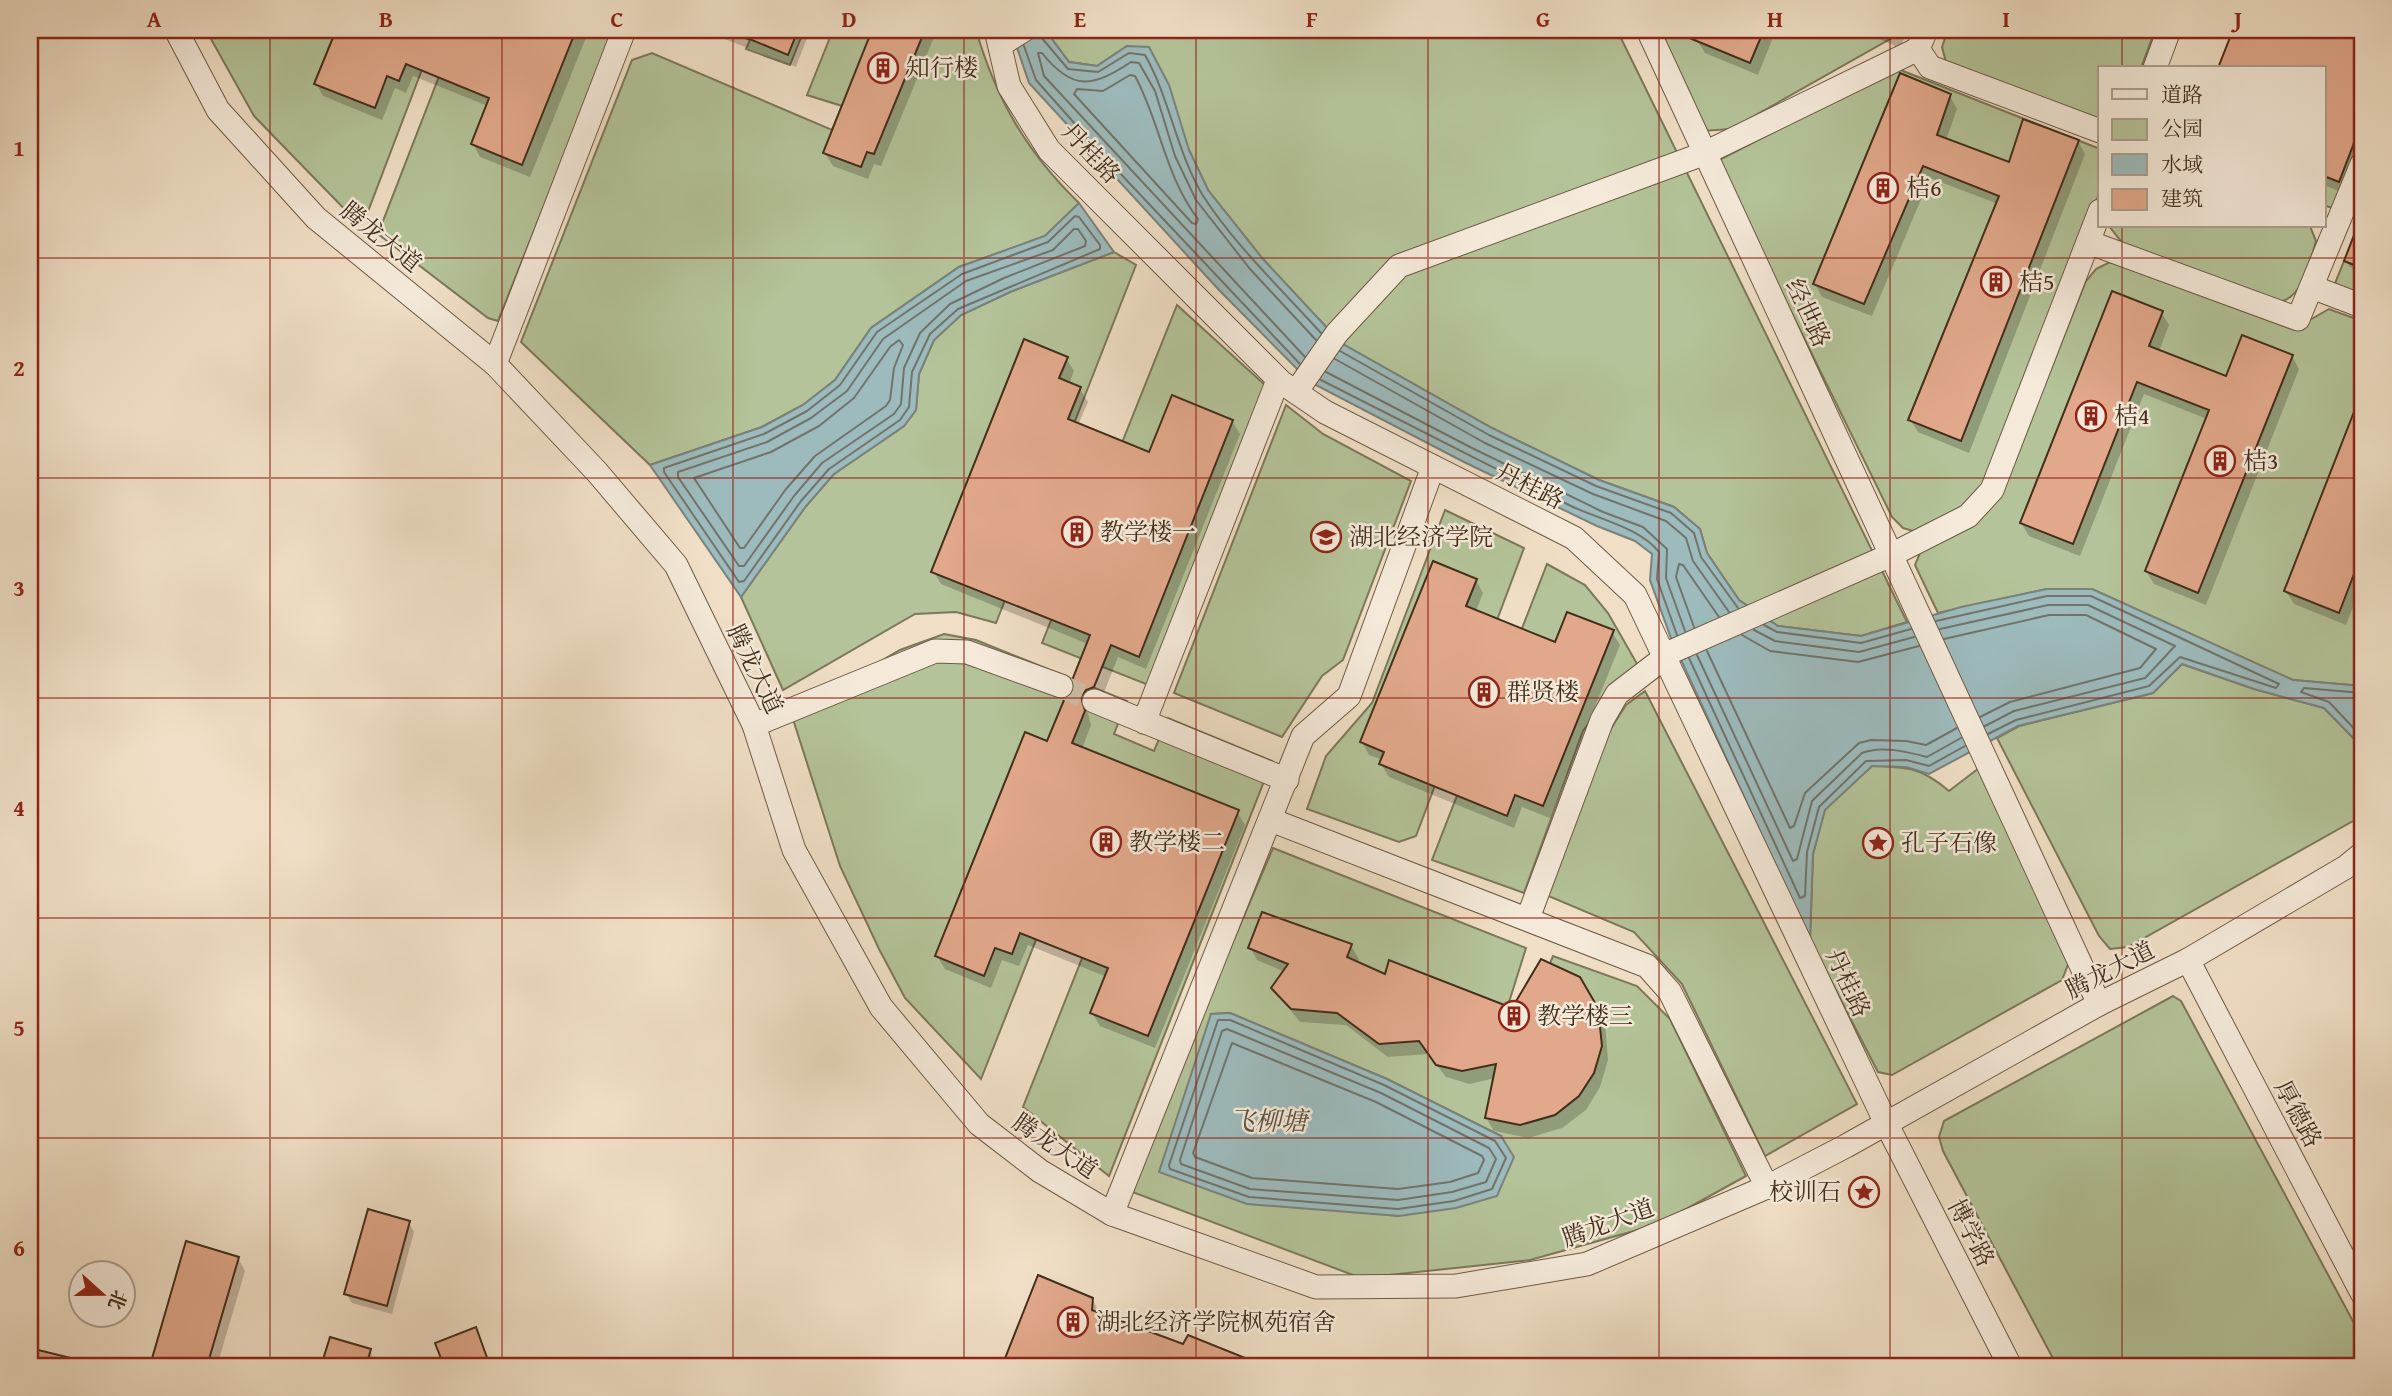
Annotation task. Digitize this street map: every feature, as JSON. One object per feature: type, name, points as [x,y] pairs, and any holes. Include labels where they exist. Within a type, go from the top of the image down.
[{"type":"street","name":"腾龙大道","points":[[176,30],[218,110],[316,218],[495,364],[597,472],[676,565],[754,725],[794,850],[881,1007],[979,1124],[1040,1171],[1112,1214],[1316,1287],[1456,1286],[1587,1264],[1767,1187],[2099,1004],[2188,960],[2346,867],[2362,854]]},
{"type":"street","points":[[495,364],[624,30]]},
{"type":"street","points":[[999,39],[1024,30]]},
{"type":"street","name":"经世路","points":[[1648,30],[1703,153],[1923,618],[2099,1004]]},
{"type":"street","points":[[2156,66],[2169,30]]},
{"type":"street","name":"丹桂路","points":[[999,39],[1009,86],[1049,150],[1293,385],[1325,412],[1574,538],[1635,595],[1669,654],[1886,1123]]},
{"type":"street","points":[[1144,722],[1293,385],[1336,333],[1399,266],[1703,153],[1922,39],[1930,67],[2098,130]]},
{"type":"street","points":[[2088,242],[2298,319],[2312,287],[2331,220],[2362,164]]},
{"type":"street","points":[[1528,918],[1602,720],[1617,694],[1669,654],[1766,608],[1893,554],[1968,516],[1992,490],[2098,216]]},
{"type":"street","points":[[2312,287],[2362,306]]},
{"type":"street","points":[[1112,1214],[1303,736],[1349,696],[1433,467]]},
{"type":"street","points":[[754,725],[935,651],[967,652],[1061,686]]},
{"type":"street","points":[[1094,701],[1287,780]]},
{"type":"street","points":[[1271,820],[1647,966],[1670,992],[1767,1187]]},
{"type":"street","name":"厚德路","points":[[2188,960],[2362,1293]]},
{"type":"street","name":"博学路","points":[[1886,1123],[2010,1366]]},
{"type":"green space","points":[[206,30],[437,30],[367,214],[356,221],[254,116]]},
{"type":"green space","points":[[457,30],[614,30],[498,321],[488,318],[378,234]]},
{"type":"green space","points":[[725,30],[804,30],[790,65],[746,49],[750,40]]},
{"type":"green space","points":[[833,30],[976,30],[993,79],[1015,124],[1044,165],[1079,203],[1045,236],[959,267],[871,328],[835,380],[803,405],[762,427],[650,465],[521,342],[632,60],[652,53],[832,130],[842,106],[807,95]]},
{"type":"green space","points":[[1617,30],[1907,622],[1861,636],[1778,626],[1739,600],[1707,553],[1700,529],[1674,507],[1599,480],[1492,428],[1341,343],[1262,258],[1208,190],[1189,150],[1127,46],[1097,66],[1069,62],[1046,31]]},
{"type":"green space","points":[[1656,30],[1906,30],[1731,129],[1702,131]]},
{"type":"green space","points":[[1948,30],[2155,30],[2142,66],[2098,66],[2098,124],[1947,66],[1942,47]]},
{"type":"green space","points":[[1898,69],[2098,148],[2098,196],[1988,477],[1969,503],[1913,531],[1903,528],[1892,517],[1717,161]]},
{"type":"green space","points":[[2362,122],[2362,140],[2334,209],[2326,206],[2326,177],[2339,181]]},
{"type":"green space","points":[[2111,228],[2311,228],[2316,241],[2298,288],[2285,300],[2275,303],[2123,244]]},
{"type":"green space","points":[[1114,252],[1136,265],[996,623],[956,612],[915,614],[783,690],[741,597],[806,506],[834,474],[904,426],[916,410],[919,374],[934,340],[961,315],[1010,292]]},
{"type":"green space","points":[[2114,260],[2294,329],[2329,309],[2362,321],[2362,686],[2293,680],[2092,589],[2047,589],[1938,613],[1915,565],[1920,553],[1976,521],[2007,480],[2086,281],[2096,269]]},
{"type":"green space","points":[[2344,261],[2362,268],[2362,297],[2334,286]]},
{"type":"green space","points":[[1177,305],[1266,386],[1151,686],[1042,643]]},
{"type":"green space","points":[[1286,405],[1323,434],[1411,481],[1343,660],[1322,676],[1282,737],[1174,693]]},
{"type":"green space","points":[[1445,510],[1524,548],[1416,836],[1399,842],[1307,809],[1326,756],[1372,703]]},
{"type":"green space","points":[[1547,564],[1585,585],[1608,613],[1640,669],[1612,692],[1583,731],[1524,893],[1432,860]]},
{"type":"green space","points":[[944,634],[976,640],[1127,701],[1114,734],[1154,751],[1168,718],[1272,761],[1109,1176],[1023,1107],[1098,918],[1051,902],[981,1079],[905,998],[879,949],[840,866],[791,713],[900,650]]},
{"type":"green space","points":[[2182,664],[2254,689],[2324,708],[2362,747],[2362,816],[2128,947],[2110,949],[2099,936],[1997,738],[2019,726],[2153,693]]},
{"type":"green space","points":[[1645,691],[1857,1104],[1765,1156],[1682,984],[1634,932],[1546,895],[1605,738],[1626,705]]},
{"type":"green space","points":[[1872,766],[1913,770],[1930,777],[1949,791],[1979,768],[2069,962],[2062,980],[1892,1075],[1878,1072],[1810,940],[1813,854],[1825,809]]},
{"type":"green space","points":[[1273,848],[1526,948],[1505,1015],[1525,1023],[1553,956],[1637,986],[1670,1019],[1746,1176],[1659,1224],[1530,1260],[1361,1278],[1127,1190]],"holes":[[[1230,1013],[1387,1079],[1501,1136],[1399,1216],[1324,1208],[1211,1014]]]},
{"type":"green space","points":[[2173,996],[2181,1001],[2362,1338],[2362,1366],[2057,1366],[1943,1151],[1939,1137],[1944,1121]]},
{"type":"water","points":[[1011,30],[1045,30],[1069,62],[1097,66],[1127,46],[1149,47],[1169,85],[1189,150],[1208,190],[1262,258],[1341,343],[1492,428],[1599,480],[1674,507],[1700,529],[1707,553],[1739,600],[1778,626],[1861,636],[1961,607],[2047,589],[2092,589],[2293,680],[2362,686],[2362,747],[2324,708],[2254,689],[2182,664],[2153,693],[2018,726],[1929,774],[1906,767],[1872,766],[1825,810],[1813,854],[1810,940],[1671,638],[1650,580],[1652,554],[1635,541],[1597,526],[1462,461],[1310,382],[1219,290],[1029,83]]},
{"type":"water","points":[[1079,203],[1114,252],[1010,292],[961,315],[934,340],[919,374],[916,410],[904,426],[834,474],[806,506],[741,597],[650,465],[762,427],[803,405],[835,380],[871,328],[959,267],[1045,236]]},
{"type":"water","name":"飞柳塘","points":[[1230,1013],[1387,1079],[1501,1136],[1514,1157],[1497,1196],[1456,1208],[1399,1216],[1247,1204],[1159,1172],[1211,1014]]},
{"type":"building","points":[[336,30],[576,30],[522,165],[471,144],[489,98],[406,64],[399,81],[387,76],[375,108],[314,84]]},
{"type":"building","points":[[728,30],[798,30],[788,55]]},
{"type":"building","name":"知行楼","points":[[872,30],[925,30],[874,154],[867,152],[861,167],[823,153]]},
{"type":"building","points":[[1670,30],[1764,30],[1750,63]]},
{"type":"building","points":[[2233,30],[2362,30],[2362,122],[2339,182],[2326,177],[2326,66],[2219,66]]},
{"type":"building","points":[[1900,73],[1951,94],[1937,135],[2009,162],[2023,119],[2079,140],[1961,441],[1908,420],[1999,196],[1923,166],[1864,304],[1813,284]]},
{"type":"building","points":[[2362,218],[2362,268],[2344,261]]},
{"type":"building","points":[[2112,291],[2163,311],[2149,346],[2226,376],[2242,335],[2293,355],[2198,593],[2145,571],[2209,410],[2137,382],[2073,544],[2020,523]]},
{"type":"building","points":[[1024,339],[1068,357],[1059,378],[1081,387],[1068,419],[1149,452],[1172,395],[1233,420],[1139,657],[1111,645],[1094,687],[1081,696],[1085,711],[1072,743],[1239,810],[1148,1036],[1090,1013],[1108,968],[1020,933],[1012,954],[995,948],[984,976],[935,956],[1025,732],[1047,741],[1064,700],[1074,691],[1073,678],[1090,635],[931,572]]},
{"type":"building","points":[[2361,394],[2362,553],[2339,613],[2284,591]]},
{"type":"building","name":"群贤楼","points":[[1433,561],[1477,579],[1466,606],[1555,642],[1567,612],[1614,630],[1543,806],[1515,795],[1507,816],[1379,764],[1384,752],[1360,742]]},
{"type":"building","name":"教学楼三","points":[[1262,912],[1352,944],[1347,957],[1385,974],[1389,960],[1512,1008],[1541,959],[1580,977],[1598,1008],[1602,1046],[1594,1073],[1579,1096],[1555,1115],[1520,1125],[1485,1118],[1496,1064],[1462,1071],[1436,1065],[1419,1041],[1379,1044],[1337,1013],[1291,1009],[1271,988],[1288,964],[1248,948]]},
{"type":"building","points":[[368,1209],[410,1221],[387,1306],[344,1294]]},
{"type":"building","points":[[186,1241],[239,1257],[207,1366],[166,1366],[151,1362]]},
{"type":"building","name":"湖北经济学院枫苑宿舍","points":[[1038,1275],[1093,1298],[1092,1310],[1183,1344],[1188,1335],[1265,1366],[1089,1366],[1069,1359],[1066,1366],[1002,1366]]},
{"type":"building","points":[[476,1327],[490,1366],[444,1366],[435,1343]]},
{"type":"building","points":[[330,1337],[371,1349],[366,1366],[321,1366]]},
{"type":"building","points":[[30,1348],[79,1360],[79,1366],[30,1366]]},
{"type":"tunnel","points":[[1061,686],[1094,701]]},
{"type":"place","name":"知行楼","points":[[883,68]]},
{"type":"place","name":"桔6","points":[[1883,188]]},
{"type":"place","name":"桔5","points":[[1996,282]]},
{"type":"place","name":"桔4","points":[[2091,416]]},
{"type":"place","name":"桔3","points":[[2220,461]]},
{"type":"place","name":"教学楼一","points":[[1077,532]]},
{"type":"place","name":"湖北经济学院","points":[[1326,537]]},
{"type":"place","name":"群贤楼","points":[[1484,692]]},
{"type":"place","name":"教学楼二","points":[[1106,842]]},
{"type":"place","name":"孔子石像","points":[[1878,843]]},
{"type":"place","name":"教学楼三","points":[[1514,1016]]},
{"type":"place","name":"校训石","points":[[1864,1192]]},
{"type":"place","name":"湖北经济学院枫苑宿舍","points":[[1073,1322]]}]
